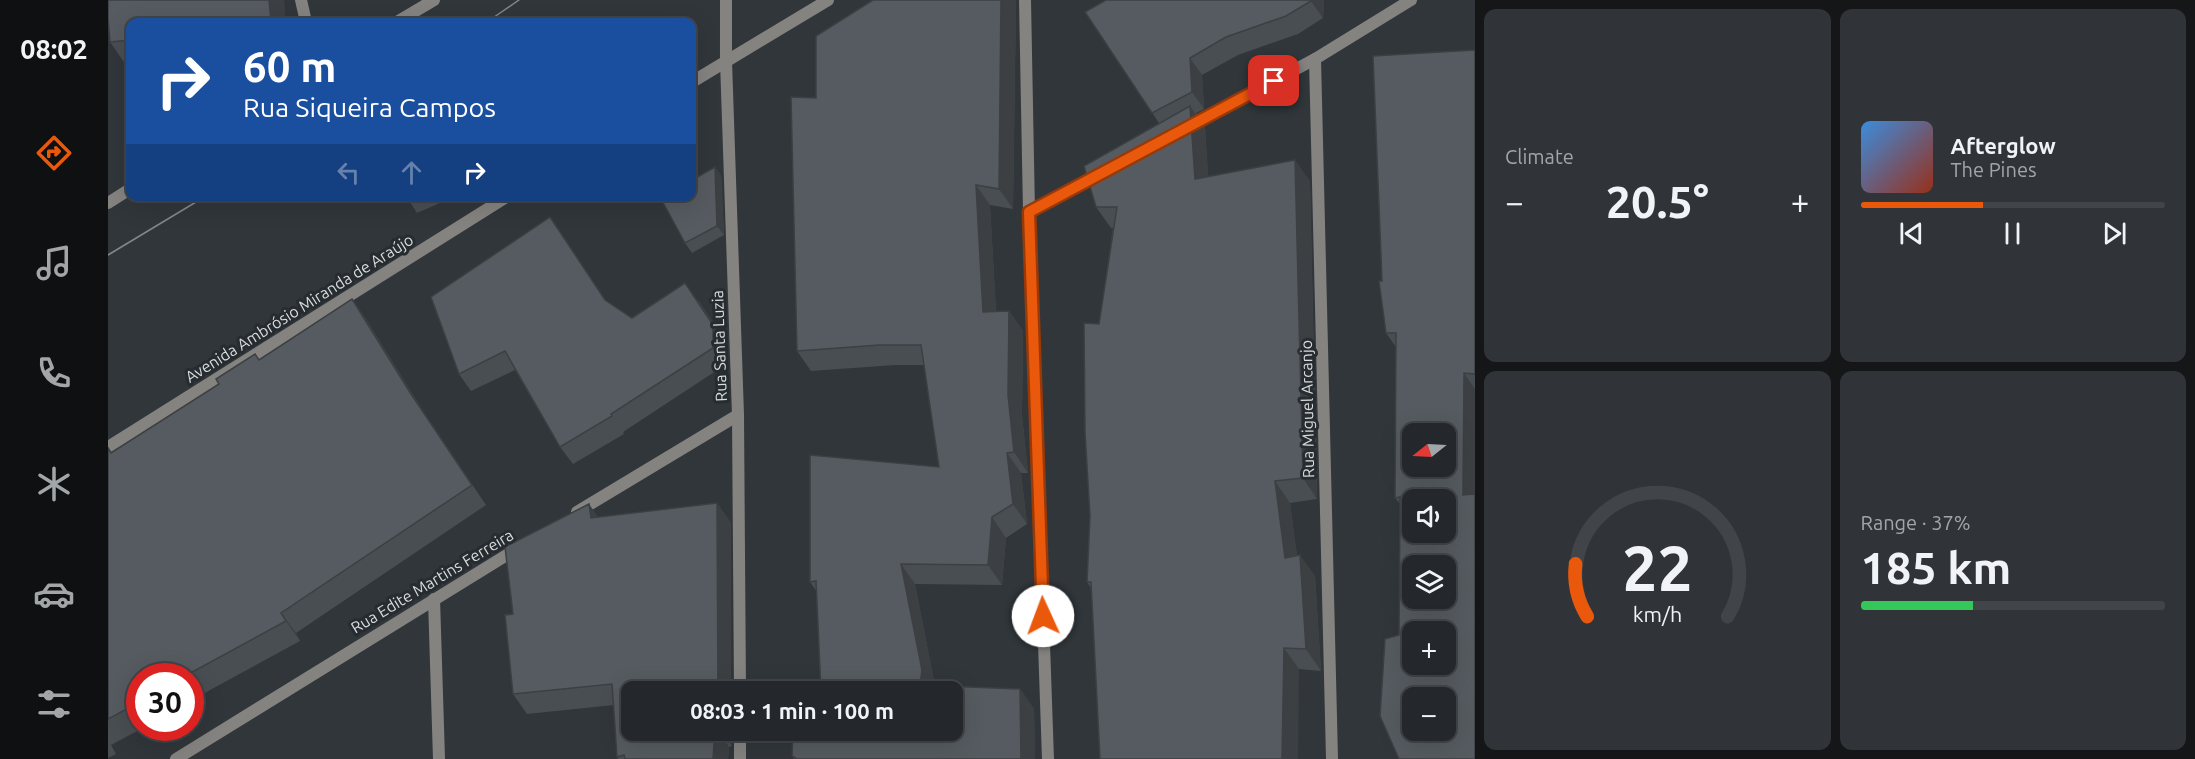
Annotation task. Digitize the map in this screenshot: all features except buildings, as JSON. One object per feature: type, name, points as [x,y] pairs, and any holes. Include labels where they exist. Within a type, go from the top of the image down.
[{"type":"street","points":[[301,0],[305,18]]},
{"type":"street","points":[[404,18],[434,0]]},
{"type":"street","name":"Rua Santa Luzia","points":[[726,0],[738,415],[740,681]]},
{"type":"street","points":[[696,80],[828,0]]},
{"type":"street","points":[[1025,0],[1029,212],[1048,759]]},
{"type":"street","points":[[1172,135],[1315,59],[1411,0]]},
{"type":"street","name":"Rua Miguel Arcanjo","points":[[1315,59],[1332,759]]},
{"type":"street","points":[[1029,212],[1110,168]]},
{"type":"street","points":[[108,203],[126,192]]},
{"type":"street","name":"Avenida Ambrósio Miranda de Araújo","points":[[108,447],[500,201]]},
{"type":"street","points":[[566,519],[738,415]]},
{"type":"street","name":"Rua Edite Martins Ferreira","points":[[176,759],[525,544]]},
{"type":"street","points":[[434,599],[439,759]]},
{"type":"street","points":[[740,741],[740,759]]},
{"type":"tram line","points":[[493,18],[519,0]]},
{"type":"tram line","points":[[108,255],[198,201]]},
{"type":"route","points":[[1043,616],[1029,212],[1274,81]]}]
